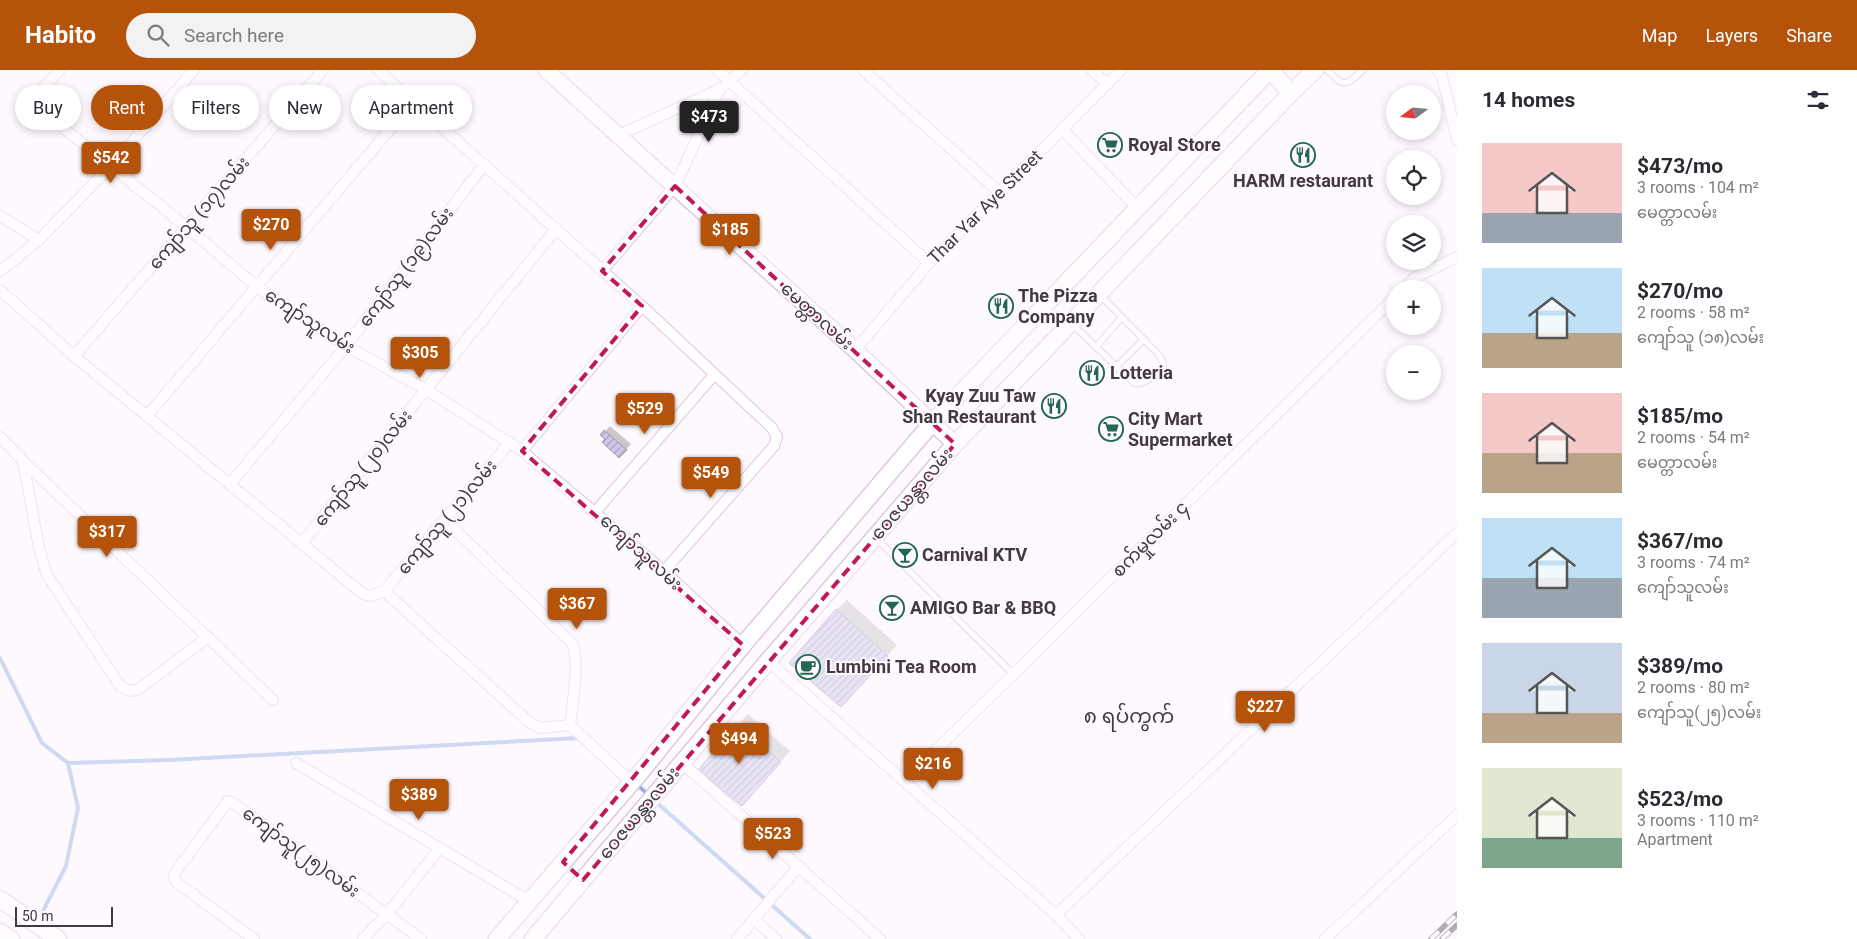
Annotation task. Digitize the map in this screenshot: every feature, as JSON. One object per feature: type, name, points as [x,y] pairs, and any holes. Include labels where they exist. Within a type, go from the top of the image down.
[{"type":"main road","name":"မေတ္တာလမ်း","points":[[546,70],[855,350],[955,444]]},
{"type":"main road","points":[[1270,70],[1291,93]]},
{"type":"main road","name":"ဝေဇယန္တာလမ်း","points":[[498,939],[631,782],[743,645],[932,423],[1270,70]]},
{"type":"main road","name":"ဝေဇယန္တာလမ်း","points":[[533,939],[768,661],[955,444],[1315,70]]},
{"type":"main road","points":[[563,862],[583,880]]},
{"type":"main road","points":[[0,899],[58,939]]},
{"type":"main road","points":[[0,932],[11,939]]},
{"type":"street","name":"ကျော်သူလမ်း","points":[[60,70],[39,95],[36,103],[38,107],[187,227],[257,287],[346,346],[427,390],[522,451],[664,571],[743,645]]},
{"type":"street","points":[[0,271],[39,240],[111,166],[194,70]]},
{"type":"street","name":"ကျော်သူ (၁၇)လမ်း","points":[[74,356],[323,70]]},
{"type":"street","points":[[378,70],[394,85]]},
{"type":"street","points":[[717,70],[929,263]]},
{"type":"street","points":[[619,135],[720,89],[742,70]]},
{"type":"street","points":[[863,70],[998,192]]},
{"type":"street","points":[[1092,70],[1107,84]]},
{"type":"street","name":"Thar Yar Aye Street","points":[[855,350],[929,263],[1121,70]]},
{"type":"street","points":[[1437,70],[1442,76],[1457,140]]},
{"type":"street","points":[[602,271],[675,186],[720,89]]},
{"type":"street","points":[[1062,129],[1137,208]]},
{"type":"street","points":[[147,416],[389,130]]},
{"type":"street","points":[[445,130],[642,306],[772,428],[777,438],[774,446],[664,571]]},
{"type":"street","name":"ကျော်သူ (၁၉)လမ်း","points":[[230,484],[346,346],[484,165]]},
{"type":"street","points":[[0,216],[39,240]]},
{"type":"street","name":"ကျော်သူ (၂၀)လမ်း","points":[[302,543],[556,229]]},
{"type":"street","points":[[1412,280],[1457,257]]},
{"type":"street","points":[[0,290],[74,356],[363,594],[371,596],[384,591],[529,722],[540,728],[570,725],[631,782]]},
{"type":"street","points":[[522,451],[642,306]]},
{"type":"street","name":"စက်မှုလမ်း ၄","points":[[905,782],[1386,306]]},
{"type":"street","points":[[595,512],[714,375]]},
{"type":"street","points":[[0,436],[23,461],[273,700]]},
{"type":"street","name":"ကျော်သူ (၂၁)လမ်း","points":[[384,591],[510,442]]},
{"type":"street","points":[[23,461],[39,548],[47,575],[120,687],[131,691],[140,689],[208,637]]},
{"type":"street","points":[[444,520],[573,644],[576,653],[575,682],[570,725]]},
{"type":"street","points":[[1056,914],[1457,533]]},
{"type":"street","points":[[768,661],[1056,914],[1079,939]]},
{"type":"street","points":[[296,763],[529,901]]},
{"type":"street","points":[[682,763],[880,939]]},
{"type":"street","name":"ကျော်သူ(၂၅)လမ်း","points":[[254,939],[176,882],[174,877],[175,872],[228,801],[232,802],[421,939]]},
{"type":"street","points":[[1325,939],[1457,815]]},
{"type":"street","points":[[363,939],[387,914],[440,848]]},
{"type":"street","points":[[737,939],[799,866]]},
{"type":"street","points":[[754,919],[776,939]]},
{"type":"lane","points":[[1327,70],[1339,82],[1344,84],[1352,81],[1363,70]]},
{"type":"lane","points":[[1070,323],[1116,367],[1138,385],[1163,367],[1164,362],[1160,356],[1099,294]]},
{"type":"lane","points":[[1096,347],[1122,317]]},
{"type":"lane","points":[[1116,367],[1144,339]]},
{"type":"lane","points":[[875,536],[1013,675]]},
{"type":"highlighted area","points":[[675,186],[955,444],[583,880],[563,862],[743,645],[522,451],[642,306],[602,271]]},
{"type":"building","points":[[604,430],[627,450],[619,458],[602,442],[605,439],[600,435]]},
{"type":"building","points":[[836,609],[888,656],[841,707],[789,663]]},
{"type":"building","points":[[737,724],[781,762],[742,806],[698,770]]},
{"type":"waterway","points":[[0,658],[42,743],[68,763],[78,808],[66,866],[43,911]]},
{"type":"waterway","points":[[68,763],[169,760],[580,738]]},
{"type":"waterway","points":[[636,784],[650,796]]},
{"type":"waterway","points":[[655,801],[810,939]]},
{"type":"railway","points":[[1431,939],[1457,914]]},
{"type":"railway","points":[[1442,939],[1457,925]]},
{"type":"place","name":"Royal Store","points":[[1110,145]]},
{"type":"place","name":"HARM restaurant","points":[[1303,155]]},
{"type":"place","name":"The Pizza Company","points":[[1001,306]]},
{"type":"place","name":"Lotteria","points":[[1092,373]]},
{"type":"place","name":"Kyay Zuu Taw Shan Restaurant","points":[[1054,406]]},
{"type":"place","name":"City Mart Supermarket","points":[[1111,429]]},
{"type":"place","name":"Carnival KTV","points":[[905,555]]},
{"type":"place","name":"AMIGO Bar & BBQ","points":[[892,608]]},
{"type":"place","name":"Lumbini Tea Room","points":[[808,667]]},
{"type":"district","name":"၈ ရပ်ကွက်","points":[[1129,716]]}]
